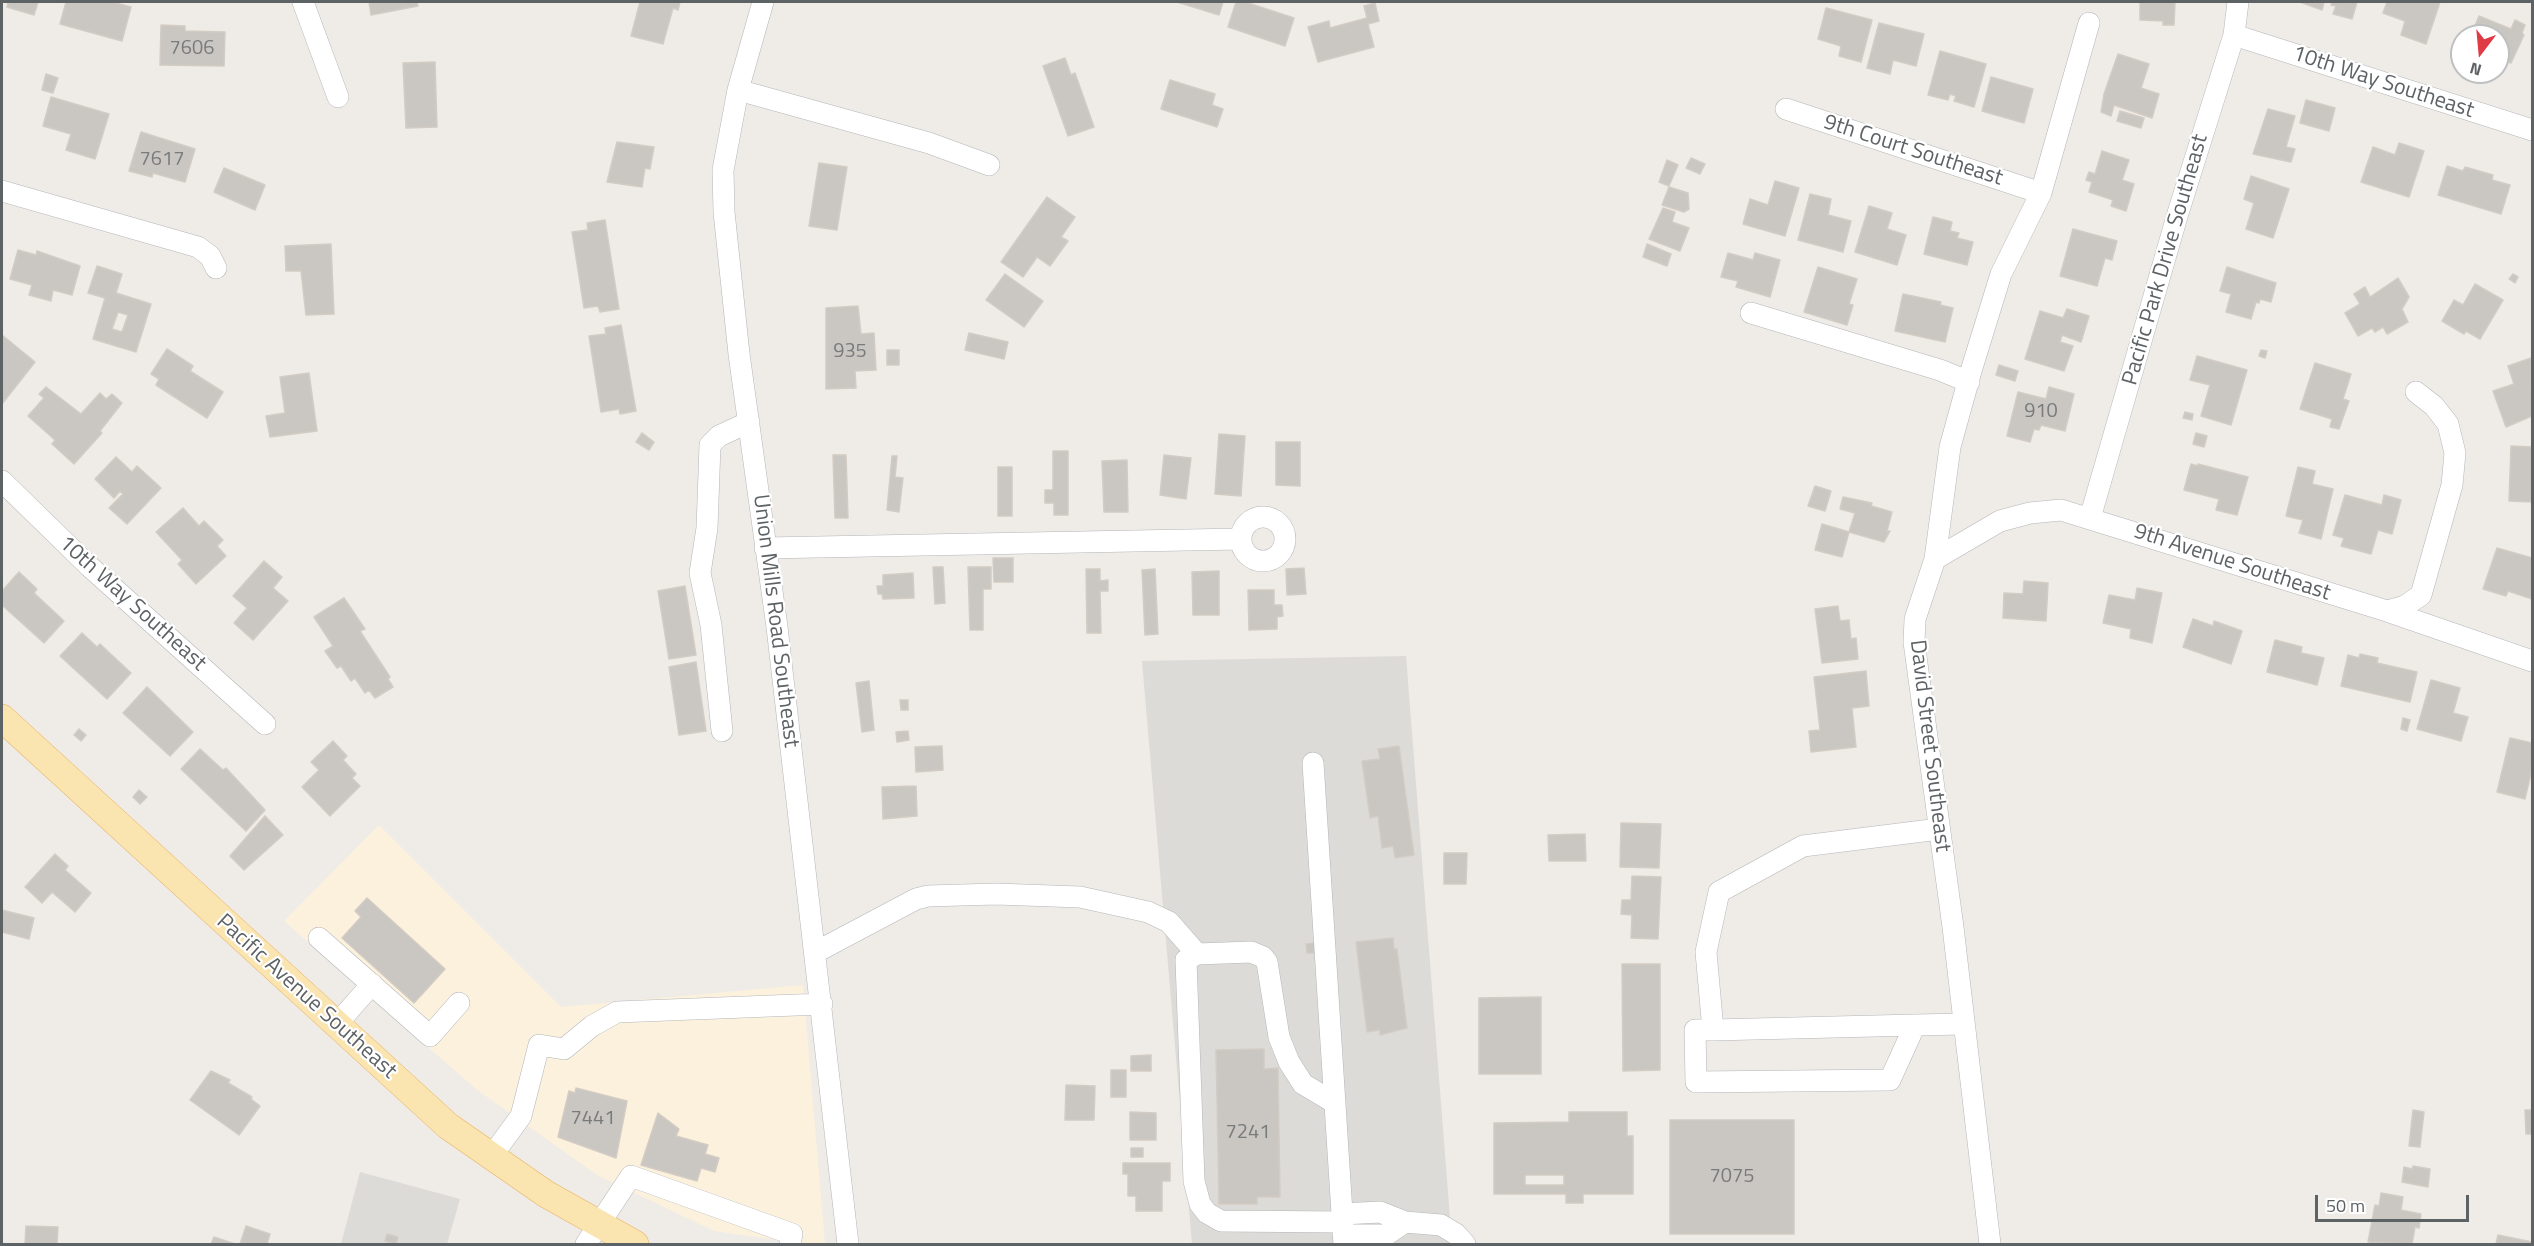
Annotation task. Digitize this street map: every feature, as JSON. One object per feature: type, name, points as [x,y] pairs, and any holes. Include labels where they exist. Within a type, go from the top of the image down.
[{"type":"main road","name":"Pacific Avenue Southeast","points":[[2,718],[448,1126],[592,1235],[634,1245]]},
{"type":"street","points":[[303,2],[338,97]]},
{"type":"street","name":"Union Mills Road Southeast","points":[[763,2],[738,90],[723,170],[724,212],[816,952],[848,1245]]},
{"type":"street","name":"Pacific Park Drive Southeast","points":[[2090,518],[2178,213],[2234,35],[2238,2]]},
{"type":"street","name":"David Street Southeast","points":[[1990,1245],[1940,829],[1914,642],[1914,619],[1935,559],[1950,447],[1969,382],[2001,274],[2041,193],[2089,23]]},
{"type":"street","name":"10th Way Southeast","points":[[2234,35],[2532,130]]},
{"type":"street","points":[[738,90],[929,143],[989,165]]},
{"type":"street","name":"9th Court Southeast","points":[[1786,109],[2041,193]]},
{"type":"street","points":[[2,192],[198,247],[210,255],[216,268]]},
{"type":"street","points":[[1751,313],[1940,370],[1969,382]]},
{"type":"street","points":[[2387,611],[2405,606],[2421,595],[2452,485],[2456,453],[2448,424],[2434,406],[2416,392]]},
{"type":"street","points":[[722,731],[711,625],[700,573],[707,528],[710,445],[719,436],[749,422]]},
{"type":"street","name":"10th Way Southeast","points":[[2,481],[89,566],[265,724]]},
{"type":"street","name":"9th Avenue Southeast","points":[[1935,559],[2000,521],[2030,513],[2061,510],[2387,611],[2532,661]]},
{"type":"street","points":[[765,548],[1240,539]]},
{"type":"street","points":[[1313,764],[1343,1229]]},
{"type":"street","points":[[1713,1030],[1706,952],[1719,892],[1803,846],[1940,829]]},
{"type":"street","points":[[816,952],[916,899],[928,896],[996,894],[1080,897],[1148,912],[1169,922],[1197,954]]},
{"type":"street","points":[[320,938],[430,1036],[459,1003]]},
{"type":"street","points":[[1335,1103],[1303,1084],[1289,1062],[1279,1037],[1267,962],[1263,957],[1251,952],[1197,954],[1186,960],[1194,1181],[1200,1204],[1207,1213],[1221,1221],[1343,1229],[1386,1235],[1405,1222],[1441,1225],[1456,1234],[1465,1245]]},
{"type":"street","points":[[336,1025],[372,984]]},
{"type":"street","points":[[491,1157],[521,1116],[539,1045],[564,1049],[592,1026],[617,1011],[822,1005]]},
{"type":"street","points":[[1915,1025],[1890,1080],[1696,1082],[1695,1030],[1713,1030],[1915,1025],[1964,1024]]},
{"type":"street","points":[[592,1235],[632,1176],[792,1234],[790,1245]]},
{"type":"shaded area","points":[[1406,656],[1452,1244],[1192,1244],[1142,661]]},
{"type":"shaded area","points":[[379,825],[561,1007],[803,985],[825,1244],[805,1244],[714,1231],[597,1175],[477,1090],[284,921]]},
{"type":"shaded area","points":[[360,1172],[460,1199],[447,1244],[341,1244]]},
{"type":"building","points":[[8,2],[38,2],[34,15],[7,7]]},
{"type":"building","points":[[66,2],[112,2],[131,7],[122,41],[60,24]]},
{"type":"building","points":[[369,2],[417,2],[418,6],[371,15]]},
{"type":"building","points":[[640,2],[680,2],[678,10],[673,8],[663,44],[631,36]]},
{"type":"building","points":[[1177,2],[1223,2],[1219,15]]},
{"type":"building","points":[[1236,2],[1245,2],[1294,18],[1285,46],[1228,27]]},
{"type":"building","points":[[2140,2],[2175,2],[2174,25],[2163,25],[2163,21],[2140,20]]},
{"type":"building","points":[[2300,2],[2324,2],[2322,10]]},
{"type":"building","points":[[2332,2],[2357,2],[2352,19],[2333,14],[2336,6],[2331,5]]},
{"type":"building","points":[[2387,2],[2440,2],[2426,44],[2401,35],[2405,21],[2383,13]]},
{"type":"building","points":[[1375,3],[1379,21],[1368,24],[1374,47],[1318,62],[1308,27],[1329,21],[1330,28],[1367,18],[1364,6]]},
{"type":"building","points":[[1826,8],[1872,20],[1861,62],[1839,56],[1841,46],[1818,39]]},
{"type":"building","points":[[2479,16],[2499,24],[2476,24]]},
{"type":"building","points":[[2515,20],[2525,25],[2522,33],[2524,35],[2511,63],[2510,29]]},
{"type":"building","points":[[1879,23],[1924,34],[1916,66],[1893,60],[1890,74],[1867,68]]},
{"type":"building","points":[[161,25],[185,26],[185,31],[225,32],[224,66],[160,65]]},
{"type":"building","points":[[1940,51],[1986,64],[1974,107],[1954,101],[1956,96],[1950,94],[1948,100],[1928,95]]},
{"type":"building","points":[[2118,54],[2149,64],[2141,88],[2159,94],[2152,118],[2114,105],[2111,116],[2101,112],[2104,94]]},
{"type":"building","points":[[1065,58],[1071,75],[1075,73],[1094,127],[1068,136],[1043,66]]},
{"type":"building","points":[[435,62],[437,127],[406,128],[403,63]]},
{"type":"building","points":[[46,74],[58,78],[53,93],[42,90]]},
{"type":"building","points":[[1991,77],[2033,89],[2024,123],[1982,111]]},
{"type":"building","points":[[1170,80],[1215,94],[1212,105],[1223,109],[1217,127],[1161,109]]},
{"type":"building","points":[[51,97],[109,114],[95,159],[66,150],[71,134],[43,126]]},
{"type":"building","points":[[2306,100],[2335,108],[2329,131],[2300,123]]},
{"type":"building","points":[[2268,109],[2295,116],[2286,147],[2295,149],[2291,162],[2253,154]]},
{"type":"building","points":[[2120,111],[2144,118],[2141,128],[2117,121]]},
{"type":"building","points":[[141,132],[195,149],[185,182],[153,173],[152,177],[129,171]]},
{"type":"building","points":[[617,142],[654,147],[650,169],[645,168],[642,187],[607,182]]},
{"type":"building","points":[[2399,143],[2424,151],[2409,197],[2361,182],[2373,147],[2395,155]]},
{"type":"building","points":[[2102,151],[2129,160],[2122,180],[2134,184],[2126,211],[2111,206],[2113,200],[2089,192],[2092,182],[2086,180],[2089,172],[2095,174]]},
{"type":"building","points":[[1691,158],[1705,164],[1700,174],[1686,168]]},
{"type":"building","points":[[1667,160],[1678,165],[1669,186],[1659,182]]},
{"type":"building","points":[[819,163],[847,167],[837,230],[809,226]]},
{"type":"building","points":[[2447,166],[2463,171],[2465,167],[2493,175],[2492,180],[2510,185],[2501,214],[2438,195]]},
{"type":"building","points":[[224,168],[265,185],[255,210],[214,192]]},
{"type":"building","points":[[2251,176],[2289,189],[2273,238],[2246,229],[2254,203],[2244,199]]},
{"type":"building","points":[[1775,181],[1799,188],[1785,236],[1743,224],[1750,199],[1768,205]]},
{"type":"building","points":[[1669,187],[1688,193],[1689,209],[1684,212],[1662,205]]},
{"type":"building","points":[[1810,194],[1831,199],[1828,215],[1851,221],[1843,252],[1798,240]]},
{"type":"building","points":[[1047,197],[1075,217],[1061,237],[1068,241],[1050,266],[1037,257],[1023,277],[1001,262]]},
{"type":"building","points":[[1869,206],[1892,213],[1887,229],[1906,235],[1897,265],[1855,252]]},
{"type":"building","points":[[1663,208],[1675,212],[1672,222],[1689,228],[1680,251],[1649,239]]},
{"type":"building","points":[[1933,217],[1952,222],[1950,231],[1959,233],[1957,238],[1973,242],[1967,265],[1924,254]]},
{"type":"building","points":[[605,220],[619,309],[600,312],[598,306],[584,308],[572,232],[588,230],[587,223]]},
{"type":"building","points":[[2073,229],[2117,241],[2112,260],[2105,258],[2097,286],[2060,276]]},
{"type":"building","points":[[331,244],[334,314],[306,315],[301,271],[286,271],[285,246]]},
{"type":"building","points":[[1647,244],[1671,254],[1667,266],[1643,257]]},
{"type":"building","points":[[18,250],[36,255],[37,251],[80,266],[72,295],[53,290],[51,301],[29,295],[32,285],[10,279]]},
{"type":"building","points":[[1728,253],[1753,260],[1755,253],[1780,260],[1770,297],[1736,287],[1738,281],[1721,277]]},
{"type":"building","points":[[97,266],[122,274],[116,293],[151,304],[136,352],[93,339],[105,298],[88,293]],"holes":[[[118,312],[128,315],[122,332],[112,329]]]},
{"type":"building","points":[[1818,267],[1857,279],[1849,304],[1853,305],[1847,325],[1804,312]]},
{"type":"building","points":[[2227,267],[2276,283],[2271,302],[2260,299],[2259,303],[2256,302],[2251,319],[2226,312],[2231,294],[2220,291]]},
{"type":"building","points":[[1005,274],[1043,301],[1024,327],[986,300]]},
{"type":"building","points":[[2513,274],[2518,277],[2515,283],[2509,279]]},
{"type":"building","points":[[2398,278],[2409,297],[2402,309],[2408,322],[2387,334],[2383,327],[2375,332],[2372,328],[2358,336],[2345,313],[2360,304],[2354,294],[2365,287],[2370,297]]},
{"type":"building","points":[[2475,284],[2503,300],[2480,339],[2466,331],[2464,334],[2442,321],[2454,300],[2463,305]]},
{"type":"building","points":[[1903,294],[1941,302],[1940,305],[1953,308],[1945,342],[1895,331]]},
{"type":"building","points":[[858,306],[861,334],[874,333],[876,370],[855,371],[856,388],[826,389],[826,308]]},
{"type":"building","points":[[2067,309],[2089,316],[2081,342],[2062,335],[2060,342],[2073,346],[2064,371],[2025,359],[2040,311],[2063,318]]},
{"type":"building","points":[[621,325],[636,411],[620,414],[619,409],[601,412],[589,336],[606,334],[605,328]]},
{"type":"building","points":[[969,333],[1008,342],[1004,359],[965,350]]},
{"type":"building","points":[[2,335],[35,362],[2,404]]},
{"type":"building","points":[[167,349],[193,366],[190,371],[223,392],[207,418],[156,385],[159,379],[151,374]]},
{"type":"building","points":[[887,350],[899,350],[899,365],[887,365]]},
{"type":"building","points":[[2261,350],[2267,351],[2265,358],[2259,356]]},
{"type":"building","points":[[2197,356],[2247,370],[2231,425],[2201,416],[2210,385],[2190,380]]},
{"type":"building","points":[[2531,358],[2532,416],[2506,427],[2493,391],[2514,384],[2508,366]]},
{"type":"building","points":[[2315,363],[2351,374],[2343,399],[2349,401],[2339,429],[2330,427],[2332,419],[2300,409]]},
{"type":"building","points":[[1999,365],[2018,371],[2015,381],[1996,375]]},
{"type":"building","points":[[309,373],[317,431],[270,437],[266,416],[285,413],[280,377]]},
{"type":"building","points":[[46,387],[81,414],[100,393],[106,399],[112,394],[122,403],[100,431],[102,433],[74,464],[52,444],[55,440],[28,416],[44,398],[39,394]]},
{"type":"building","points":[[2049,387],[2074,394],[2065,431],[2041,425],[2039,430],[2034,429],[2030,442],[2007,436],[2018,392],[2046,399]]},
{"type":"building","points":[[2185,412],[2193,414],[2192,420],[2183,418]]},
{"type":"building","points":[[642,433],[654,442],[649,450],[636,442]]},
{"type":"building","points":[[2196,433],[2207,436],[2204,447],[2193,444]]},
{"type":"building","points":[[1219,434],[1245,436],[1241,496],[1215,494]]},
{"type":"building","points":[[1276,442],[1300,442],[1300,486],[1276,485]]},
{"type":"building","points":[[2511,446],[2532,447],[2532,502],[2509,501]]},
{"type":"building","points":[[1053,451],[1068,451],[1068,515],[1054,515],[1054,503],[1045,503],[1045,490],[1053,490]]},
{"type":"building","points":[[833,455],[846,455],[848,518],[835,518]]},
{"type":"building","points":[[1164,455],[1191,458],[1186,499],[1160,495]]},
{"type":"building","points":[[892,456],[897,456],[895,477],[903,478],[899,512],[887,510]]},
{"type":"building","points":[[116,457],[132,472],[137,466],[161,488],[127,524],[109,508],[123,494],[120,491],[114,498],[95,479]]},
{"type":"building","points":[[1127,460],[1128,512],[1104,512],[1102,461]]},
{"type":"building","points":[[2191,464],[2248,477],[2237,515],[2216,510],[2219,499],[2184,490]]},
{"type":"building","points":[[998,467],[1012,467],[1012,516],[998,516]]},
{"type":"building","points":[[2298,467],[2315,471],[2312,484],[2333,489],[2321,539],[2299,533],[2303,520],[2286,516]]},
{"type":"building","points":[[1815,486],[1831,491],[1825,511],[1808,506]]},
{"type":"building","points":[[2345,495],[2382,505],[2384,495],[2401,500],[2392,534],[2378,530],[2371,554],[2341,546],[2344,538],[2333,535]]},
{"type":"building","points":[[1843,497],[1872,503],[1871,506],[1892,512],[1887,531],[1890,531],[1884,542],[1849,532],[1855,513],[1840,509]]},
{"type":"building","points":[[183,508],[199,526],[204,521],[223,540],[217,546],[226,556],[196,584],[178,564],[182,560],[156,532]]},
{"type":"building","points":[[1822,524],[1849,532],[1842,557],[1815,550]]},
{"type":"building","points":[[2497,548],[2532,558],[2532,599],[2508,591],[2506,596],[2483,589]]},
{"type":"building","points":[[993,558],[1013,558],[1013,582],[994,582]]},
{"type":"building","points":[[264,561],[282,577],[273,588],[288,601],[253,640],[234,623],[247,608],[233,596]]},
{"type":"building","points":[[933,567],[943,567],[945,603],[935,604]]},
{"type":"building","points":[[968,567],[991,567],[991,589],[983,589],[983,630],[970,630]]},
{"type":"building","points":[[1304,568],[1306,594],[1287,595],[1286,569]]},
{"type":"building","points":[[1086,569],[1100,569],[1100,581],[1108,580],[1108,591],[1100,591],[1101,633],[1087,633]]},
{"type":"building","points":[[1155,569],[1158,634],[1145,635],[1142,570]]},
{"type":"building","points":[[1219,571],[1219,615],[1193,615],[1192,572]]},
{"type":"building","points":[[19,572],[37,589],[34,593],[64,621],[44,643],[2,605],[2,591]]},
{"type":"building","points":[[913,573],[914,598],[883,599],[882,594],[878,594],[877,586],[883,586],[883,575]]},
{"type":"building","points":[[2024,581],[2048,583],[2046,621],[2003,618],[2004,593],[2023,594]]},
{"type":"building","points":[[685,586],[696,655],[669,659],[658,591]]},
{"type":"building","points":[[2137,588],[2162,593],[2152,643],[2130,638],[2131,629],[2103,623],[2109,595],[2135,600]]},
{"type":"building","points":[[1248,590],[1274,590],[1274,605],[1282,605],[1283,616],[1277,617],[1277,629],[1249,630]]},
{"type":"building","points":[[344,598],[365,629],[360,631],[390,677],[388,679],[393,687],[375,698],[369,690],[365,693],[355,678],[351,681],[341,666],[337,668],[325,651],[333,646],[314,617]]},
{"type":"building","points":[[1838,606],[1840,621],[1849,620],[1851,639],[1856,638],[1858,659],[1822,663],[1815,609]]},
{"type":"building","points":[[2193,619],[2213,626],[2214,621],[2242,631],[2231,664],[2183,647]]},
{"type":"building","points":[[82,633],[97,647],[100,644],[131,673],[107,699],[60,656]]},
{"type":"building","points":[[2275,640],[2302,647],[2301,653],[2324,658],[2317,685],[2267,672]]},
{"type":"building","points":[[2360,654],[2378,658],[2377,663],[2417,672],[2410,702],[2341,686],[2348,655],[2359,658]]},
{"type":"building","points":[[696,662],[706,731],[679,735],[669,667]]},
{"type":"building","points":[[1866,671],[1869,706],[1852,708],[1856,747],[1811,752],[1809,731],[1820,730],[1814,677]]},
{"type":"building","points":[[2431,680],[2460,688],[2453,713],[2468,717],[2461,741],[2417,729]]},
{"type":"building","points":[[869,681],[874,730],[862,732],[856,683]]},
{"type":"building","points":[[147,687],[193,732],[170,756],[123,713]]},
{"type":"building","points":[[900,700],[908,700],[908,710],[901,710]]},
{"type":"building","points":[[2403,718],[2410,720],[2407,731],[2401,729]]},
{"type":"building","points":[[79,729],[86,735],[81,741],[74,735]]},
{"type":"building","points":[[908,731],[909,740],[897,742],[896,732]]},
{"type":"building","points":[[2510,738],[2532,743],[2532,769],[2525,799],[2497,792]]},
{"type":"building","points":[[333,741],[347,756],[343,760],[356,774],[352,778],[360,786],[330,816],[302,787],[319,770],[311,762]]},
{"type":"building","points":[[942,746],[943,770],[916,772],[915,747]]},
{"type":"building","points":[[1399,746],[1414,855],[1395,858],[1393,846],[1382,848],[1378,816],[1370,818],[1362,761],[1380,759],[1378,749]]},
{"type":"building","points":[[200,749],[223,770],[226,768],[265,810],[246,831],[181,769]]},
{"type":"building","points":[[916,786],[917,816],[883,819],[882,787]]},
{"type":"building","points":[[139,790],[147,797],[140,804],[133,797]]},
{"type":"building","points":[[265,816],[283,835],[244,870],[230,856]]},
{"type":"building","points":[[1621,823],[1661,824],[1659,868],[1620,867]]},
{"type":"building","points":[[1585,834],[1586,861],[1549,861],[1548,835]]},
{"type":"building","points":[[1444,853],[1467,853],[1466,884],[1444,884]]},
{"type":"building","points":[[55,854],[68,866],[65,870],[91,893],[75,912],[52,892],[42,903],[25,887]]},
{"type":"building","points":[[1632,876],[1661,877],[1658,939],[1631,938],[1632,915],[1621,914],[1622,900],[1631,900]]},
{"type":"building","points":[[367,898],[445,969],[414,1003],[342,938],[361,917],[355,911]]},
{"type":"building","points":[[2,910],[34,918],[29,939],[2,932]]},
{"type":"building","points":[[1393,938],[1394,949],[1397,949],[1407,1028],[1380,1035],[1380,1030],[1367,1032],[1356,942]]},
{"type":"building","points":[[1315,943],[1316,953],[1307,953],[1306,944]]},
{"type":"building","points":[[1622,964],[1660,964],[1660,1070],[1623,1071]]},
{"type":"building","points":[[1541,997],[1541,1074],[1479,1074],[1479,998]]},
{"type":"building","points":[[1264,1049],[1264,1069],[1278,1068],[1280,1197],[1257,1197],[1257,1204],[1219,1204],[1216,1050]]},
{"type":"building","points":[[1151,1055],[1151,1071],[1131,1071],[1131,1056]]},
{"type":"building","points":[[1111,1070],[1126,1070],[1126,1097],[1111,1097]]},
{"type":"building","points":[[211,1071],[230,1080],[228,1083],[252,1097],[251,1099],[260,1106],[239,1135],[190,1100]]},
{"type":"building","points":[[1066,1085],[1095,1086],[1094,1120],[1065,1120]]},
{"type":"building","points":[[576,1088],[627,1101],[616,1158],[558,1137],[569,1091],[575,1093]]},
{"type":"building","points":[[2413,1110],[2424,1112],[2420,1147],[2409,1146]]},
{"type":"building","points":[[2525,1110],[2532,1110],[2532,1134],[2526,1134]]},
{"type":"building","points":[[1130,1112],[1156,1113],[1156,1140],[1130,1140]]},
{"type":"building","points":[[1569,1112],[1627,1112],[1627,1136],[1633,1136],[1633,1194],[1583,1194],[1583,1203],[1566,1203],[1566,1194],[1494,1194],[1494,1123],[1569,1122]],"holes":[[[1525,1175],[1564,1175],[1564,1185],[1525,1185]]]},
{"type":"building","points":[[658,1113],[679,1129],[676,1136],[708,1145],[705,1154],[719,1158],[715,1172],[701,1168],[697,1181],[641,1165]]},
{"type":"building","points":[[1670,1120],[1794,1120],[1794,1234],[1670,1234]]},
{"type":"building","points":[[1131,1148],[1143,1148],[1143,1157],[1131,1157]]},
{"type":"building","points":[[1123,1163],[1170,1163],[1170,1181],[1162,1181],[1162,1211],[1136,1211],[1136,1196],[1128,1196],[1128,1174],[1123,1174]]},
{"type":"building","points":[[2413,1166],[2430,1169],[2428,1187],[2402,1182],[2404,1167],[2412,1169]]},
{"type":"building","points":[[2381,1193],[2403,1197],[2401,1210],[2421,1214],[2419,1228],[2415,1227],[2412,1244],[2368,1242],[2375,1205],[2379,1206]]},
{"type":"building","points":[[26,1226],[58,1227],[57,1244],[25,1244]]},
{"type":"building","points":[[246,1226],[270,1234],[267,1244],[240,1244]]},
{"type":"building","points":[[387,1234],[398,1237],[396,1244],[385,1241]]},
{"type":"building","points":[[2498,1235],[2532,1242],[2532,1244],[2496,1244]]},
{"type":"building","points":[[214,1237],[235,1244],[211,1244]]}]
